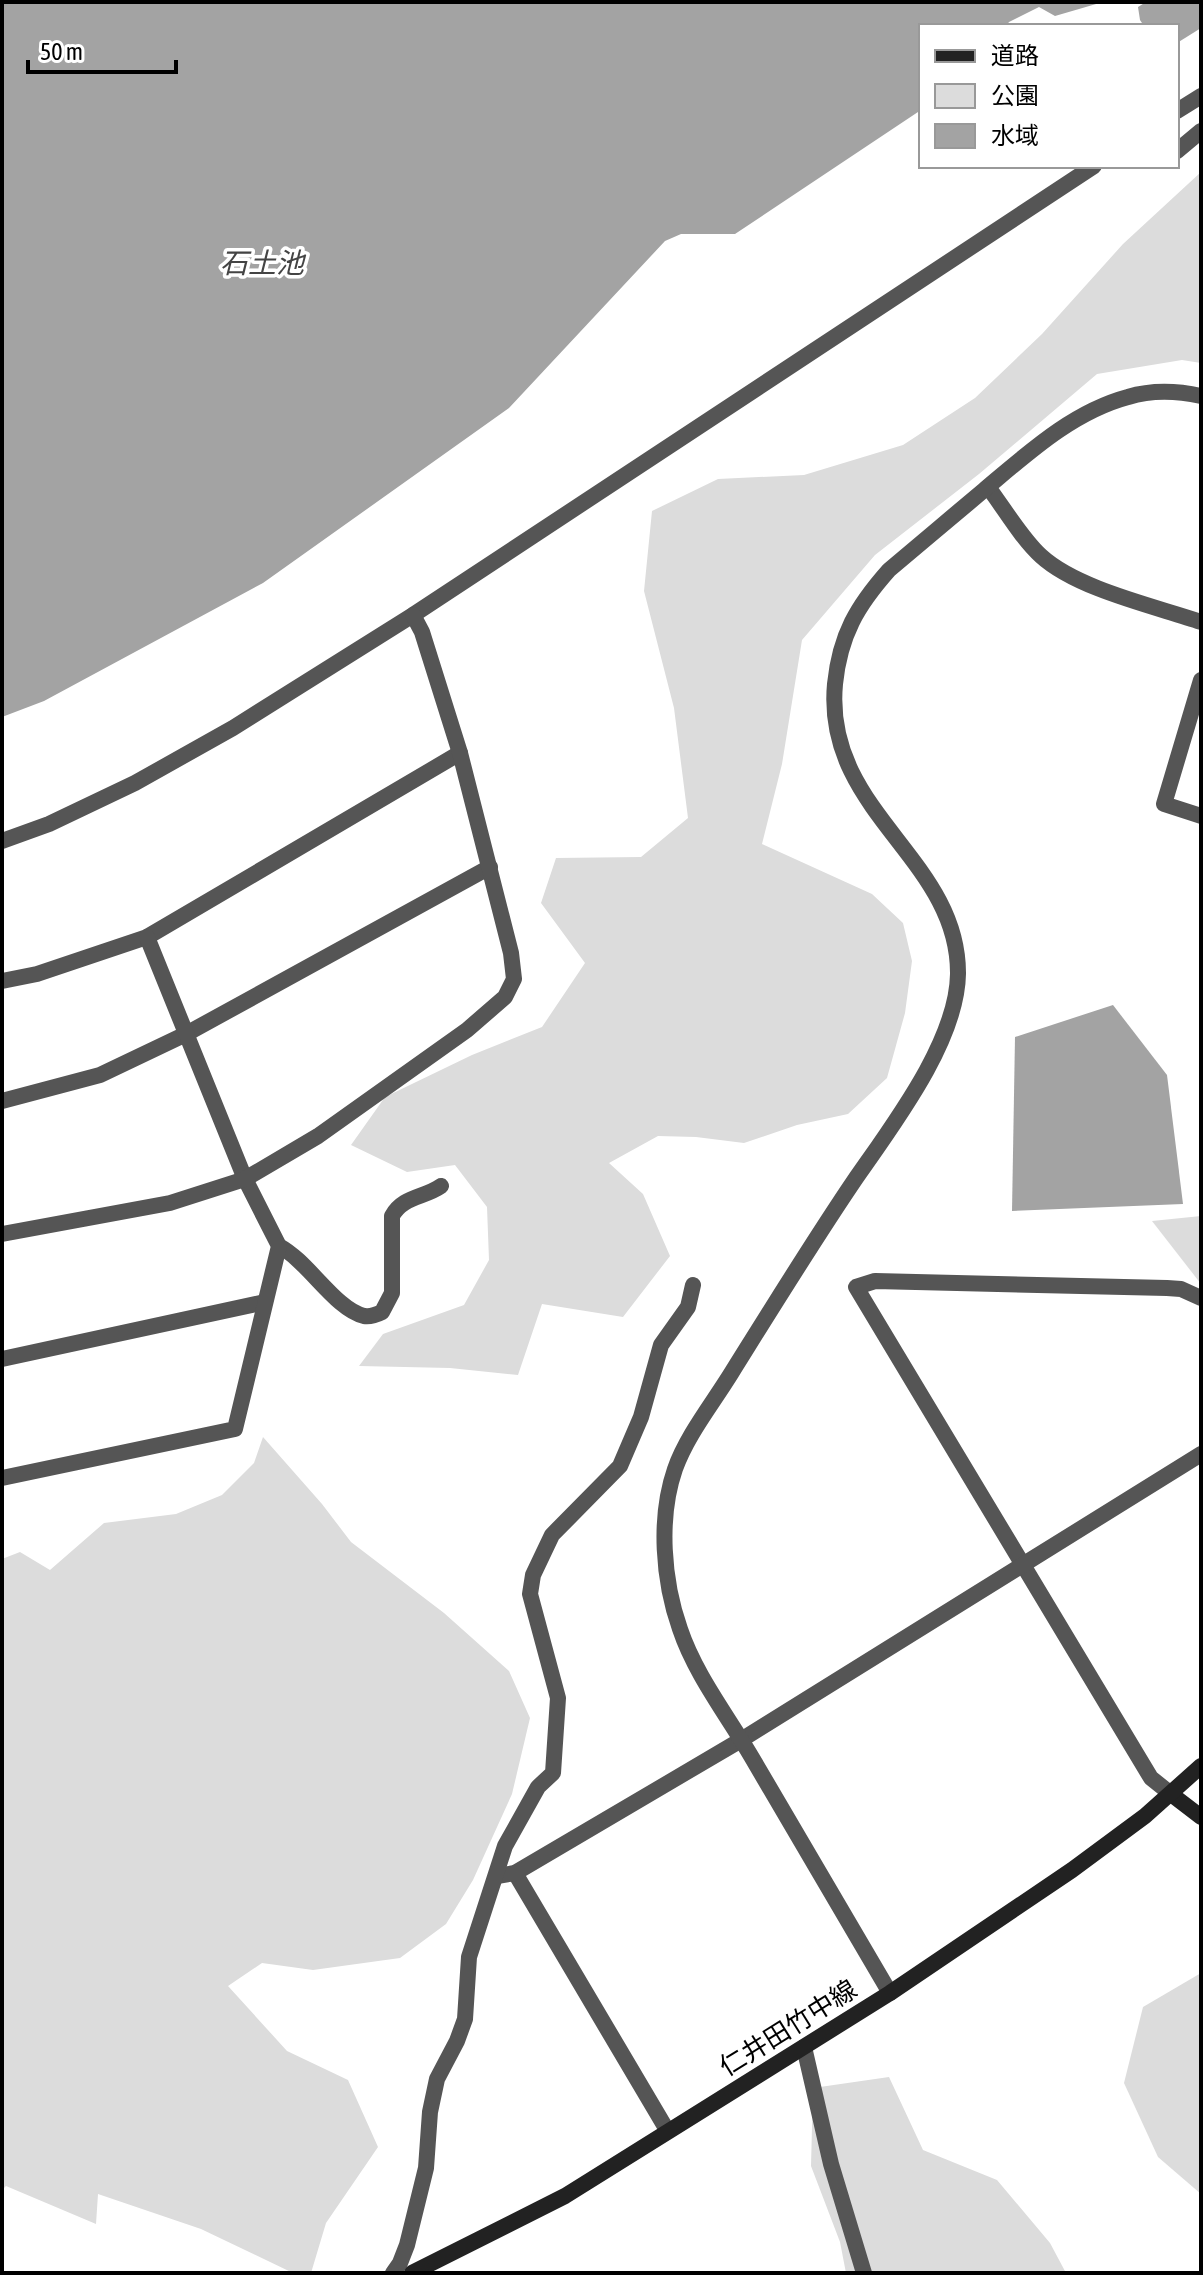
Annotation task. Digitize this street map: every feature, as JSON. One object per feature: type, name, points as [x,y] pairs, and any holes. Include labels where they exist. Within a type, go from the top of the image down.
[{"type":"main road","name":"仁井田竹中線","points":[[412,2273],[565,2196],[890,1993],[1072,1870],[1171,1794],[1201,1766]]},
{"type":"main road","points":[[1171,1794],[1201,1817]]},
{"type":"street","points":[[1179,110],[1201,96]]},
{"type":"street","points":[[1179,149],[1201,131]]},
{"type":"street","points":[[2,841],[49,824],[135,783],[233,728],[413,615],[1091,168]]},
{"type":"street","points":[[890,1993],[692,1655],[677,1617],[665,1554],[667,1510],[675,1469],[697,1427],[823,1227],[909,1102],[932,1060],[954,1003],[958,977],[956,948],[948,919],[936,894],[862,795],[835,727],[838,654],[849,624],[889,570],[1029,451],[1072,423],[1131,395],[1183,392],[1201,396]]},
{"type":"street","points":[[988,487],[1040,556],[1066,573],[1103,589],[1201,622]]},
{"type":"street","points":[[2,1234],[170,1203],[245,1179],[318,1136],[467,1030],[505,997],[514,979],[511,953],[460,753],[422,632],[413,615]]},
{"type":"street","points":[[1201,680],[1164,804],[1201,816]]},
{"type":"street","points":[[2,981],[37,974],[147,937],[460,753]]},
{"type":"street","points":[[2,1101],[100,1075],[186,1034],[490,867]]},
{"type":"street","points":[[147,937],[245,1179],[279,1246],[294,1254],[334,1296],[366,1317],[382,1312],[392,1293],[392,1216],[398,1206],[411,1198],[431,1193],[441,1186]]},
{"type":"street","points":[[2,1478],[235,1429],[279,1246]]},
{"type":"street","points":[[1171,1794],[1151,1778],[856,1287],[875,1281],[1167,1288],[1181,1289],[1201,1298]]},
{"type":"street","points":[[393,2273],[407,2245],[426,2168],[430,2112],[437,2079],[465,2019],[469,1957],[505,1846],[538,1787],[553,1773],[558,1698],[530,1594],[533,1575],[552,1535],[620,1466],[641,1417],[661,1345],[688,1307],[693,1285]]},
{"type":"street","points":[[2,1359],[265,1302]]},
{"type":"street","points":[[497,1876],[515,1873],[741,1740],[1201,1454]]},
{"type":"street","points":[[515,1873],[667,2130]]},
{"type":"street","points":[[804,2047],[831,2164],[864,2273]]},
{"type":"green space","points":[[1201,172],[1201,363],[1182,360],[1097,374],[979,474],[875,555],[802,640],[782,764],[762,844],[872,894],[903,923],[912,961],[905,1013],[887,1078],[848,1114],[797,1125],[744,1143],[658,1136],[609,1163],[643,1194],[670,1256],[623,1317],[542,1304],[518,1375],[450,1368],[359,1366],[383,1334],[464,1305],[489,1260],[487,1207],[455,1165],[407,1172],[351,1145],[385,1097],[472,1055],[542,1027],[585,963],[541,903],[556,858],[641,857],[688,818],[674,708],[644,591],[652,511],[718,479],[804,475],[903,445],[975,398],[1042,334],[1123,244]]},
{"type":"green space","points":[[1201,1216],[1201,1284],[1152,1221]]},
{"type":"green space","points":[[263,1437],[351,1542],[444,1613],[509,1671],[530,1718],[512,1794],[473,1880],[446,1924],[400,1958],[313,1970],[262,1963],[228,1986],[287,2051],[348,2080],[378,2147],[326,2223],[311,2273],[293,2273],[201,2229],[98,2194],[96,2224],[6,2186],[2,2190],[2,1559],[20,1552],[50,1570],[104,1523],[176,1514],[222,1495],[254,1463]]},
{"type":"green space","points":[[1201,1973],[1201,2194],[1158,2157],[1124,2083],[1143,2007]]},
{"type":"green space","points":[[889,2077],[923,2150],[997,2180],[1050,2243],[1066,2273],[846,2273],[840,2242],[811,2166],[813,2088]]},
{"type":"water","name":"石土池","points":[[2,2],[1103,2],[1055,16],[1039,7],[1008,24],[919,24],[919,111],[735,234],[681,234],[665,241],[509,408],[263,583],[44,701],[2,717]]},
{"type":"water","points":[[1146,2],[1201,2],[1201,28],[1179,42],[1179,24],[1143,24],[1138,7]]},
{"type":"water","points":[[1113,1005],[1167,1075],[1183,1204],[1012,1211],[1015,1037]]}]
